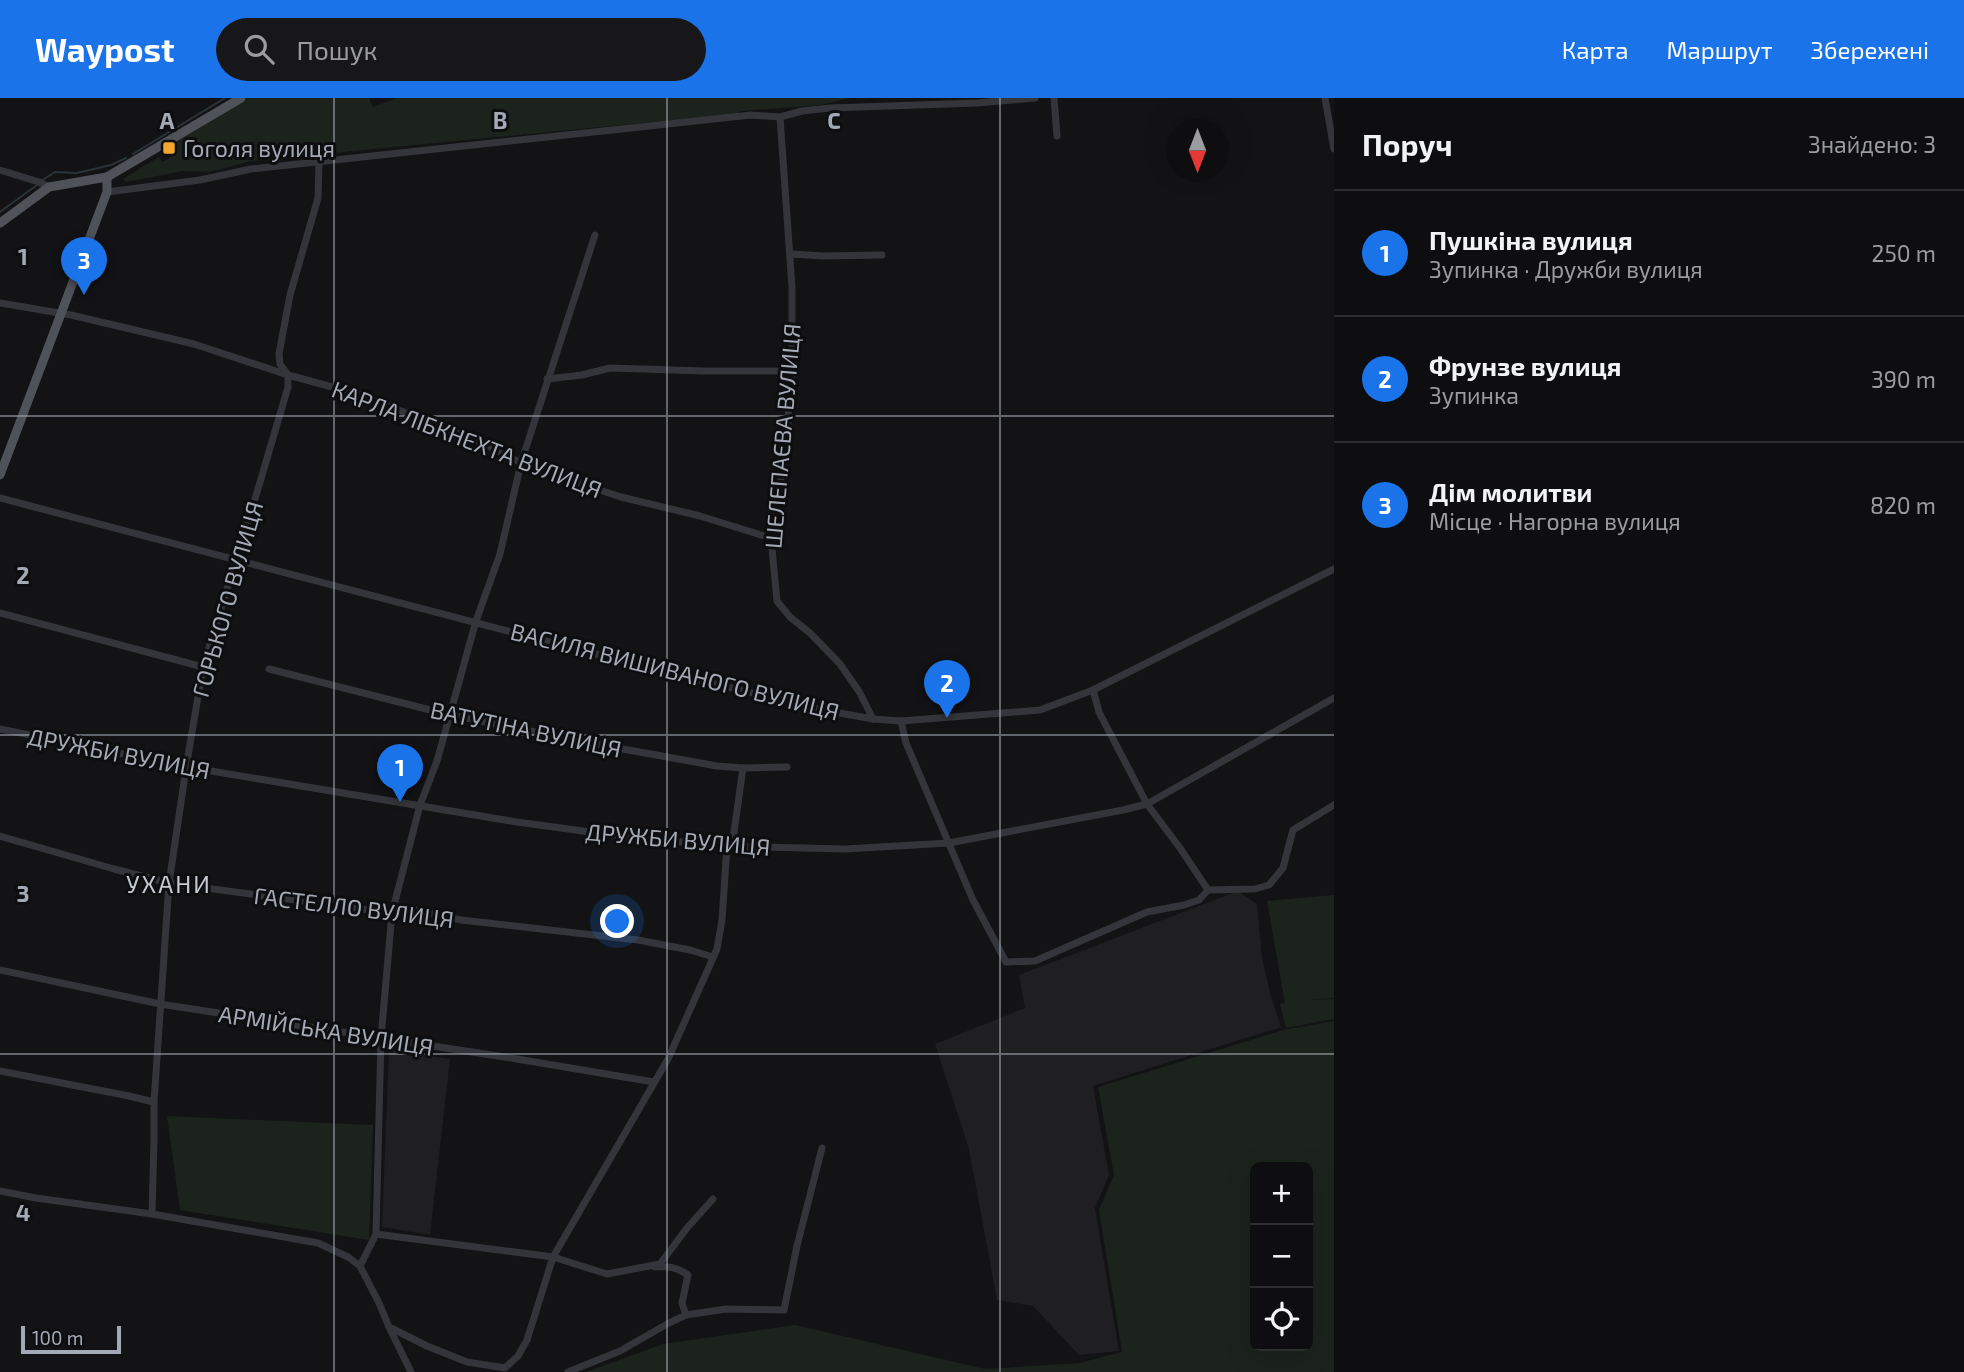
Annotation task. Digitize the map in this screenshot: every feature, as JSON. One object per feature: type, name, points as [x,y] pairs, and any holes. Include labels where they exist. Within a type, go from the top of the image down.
[{"type":"main road","points":[[0,223],[49,187],[107,177],[242,98]]},
{"type":"main road","points":[[0,475],[107,192],[107,177]]},
{"type":"street","points":[[107,192],[200,180],[251,169],[751,115],[780,117],[830,108],[977,103],[1035,98]]},
{"type":"street","points":[[1054,98],[1057,135]]},
{"type":"street","points":[[1325,98],[1334,149]]},
{"type":"street","name":"ШЕЛЕПАЄВА ВУЛИЦЯ","points":[[780,117],[791,254],[792,371],[785,455],[771,538],[776,601],[840,664],[860,693],[873,719]]},
{"type":"street","name":"ГОРЬКОГО ВУЛИЦЯ","points":[[152,1214],[154,1102],[169,883],[187,767],[203,667],[288,387],[288,375],[279,364],[279,354],[290,295],[318,198],[319,162]]},
{"type":"street","points":[[0,170],[49,187]]},
{"type":"street","points":[[360,1266],[376,1234],[381,1038],[392,912],[420,806],[438,761],[477,621],[500,554],[521,463],[595,235]]},
{"type":"street","points":[[791,254],[882,255]]},
{"type":"street","name":"КАРЛА ЛІБКНЕХТА ВУЛИЦЯ","points":[[0,303],[62,313],[194,344],[288,375],[358,394],[487,445],[521,463],[575,482],[771,538]]},
{"type":"street","points":[[547,379],[610,368],[792,371]]},
{"type":"street","name":"ВАСИЛЯ ВИШИВАНОГО ВУЛИЦЯ","points":[[0,498],[676,674],[823,710],[901,721],[1040,710],[1093,690],[1334,569]]},
{"type":"street","points":[[0,612],[203,667]]},
{"type":"street","name":"ВАТУТІНА ВУЛИЦЯ","points":[[269,669],[450,715],[606,746],[717,766],[787,767]]},
{"type":"street","points":[[1093,690],[1099,712],[1147,804],[1208,890]]},
{"type":"street","name":"ДРУЖБИ ВУЛИЦЯ","points":[[0,729],[187,767],[517,822],[627,837],[730,846],[845,849],[949,843],[1147,804],[1334,698]]},
{"type":"street","points":[[901,721],[906,743],[973,900],[1006,962],[1035,961],[1147,912],[1199,900],[1208,890],[1255,889],[1269,885],[1283,868],[1293,830],[1334,805]]},
{"type":"street","points":[[389,1327],[467,1362],[508,1370],[518,1356],[527,1340],[553,1258],[668,1059],[717,948],[743,768]]},
{"type":"street","name":"ГАСТЕЛЛО ВУЛИЦЯ","points":[[0,836],[169,883],[392,912],[415,910],[461,920],[638,940],[713,957]]},
{"type":"street","name":"АРМІЙСЬКА ВУЛИЦЯ","points":[[0,970],[160,1004],[654,1082]]},
{"type":"street","points":[[0,1071],[154,1102]]},
{"type":"street","points":[[568,1372],[620,1351],[686,1315],[726,1309],[784,1310],[822,1148]]},
{"type":"street","points":[[0,1191],[318,1243],[348,1257],[360,1266],[411,1372]]},
{"type":"street","points":[[644,1268],[660,1264],[713,1199]]},
{"type":"street","points":[[376,1234],[553,1258],[607,1274],[666,1266],[679,1269],[688,1275],[682,1303],[686,1315]]},
{"type":"shaded area","points":[[247,98],[369,98],[373,107],[397,98],[850,98],[820,105],[741,111],[735,114],[251,161],[210,172],[183,171],[126,182],[123,179],[159,157],[162,162],[170,158],[168,153],[173,151],[169,144]]},
{"type":"shaded area","points":[[1238,891],[1257,904],[1262,958],[1281,1027],[1093,1086],[1109,1175],[1095,1208],[1119,1351],[1079,1355],[1033,1306],[997,1300],[969,1149],[935,1044],[1025,1008],[1019,975]]},
{"type":"shaded area","points":[[1334,895],[1334,998],[1310,1000],[1334,999],[1334,1019],[1286,1028],[1280,1004],[1285,1003],[1267,901]]},
{"type":"shaded area","points":[[1334,1021],[1334,1372],[586,1372],[663,1344],[795,1325],[985,1369],[1079,1363],[1122,1352],[1099,1210],[1114,1175],[1098,1087],[1283,1030]]},
{"type":"shaded area","points":[[389,1050],[450,1059],[430,1235],[382,1227]]},
{"type":"shaded area","points":[[167,1116],[373,1125],[369,1240],[180,1210]]},
{"type":"waterway","points":[[133,154],[225,98]]},
{"type":"waterway","points":[[41,181],[55,172],[77,173],[111,165],[126,158]]},
{"type":"waterway","points":[[0,212],[37,185]]},
{"type":"place","name":"Гоголя вулиця","points":[[169,148]]},
{"type":"place","name":"Дім молитви","points":[[84,295]]},
{"type":"place","name":"Фрунзе вулиця","points":[[947,718]]},
{"type":"place","name":"Пушкіна вулиця","points":[[400,802]]},
{"type":"district","name":"УХАНИ","points":[[169,883]]}]
